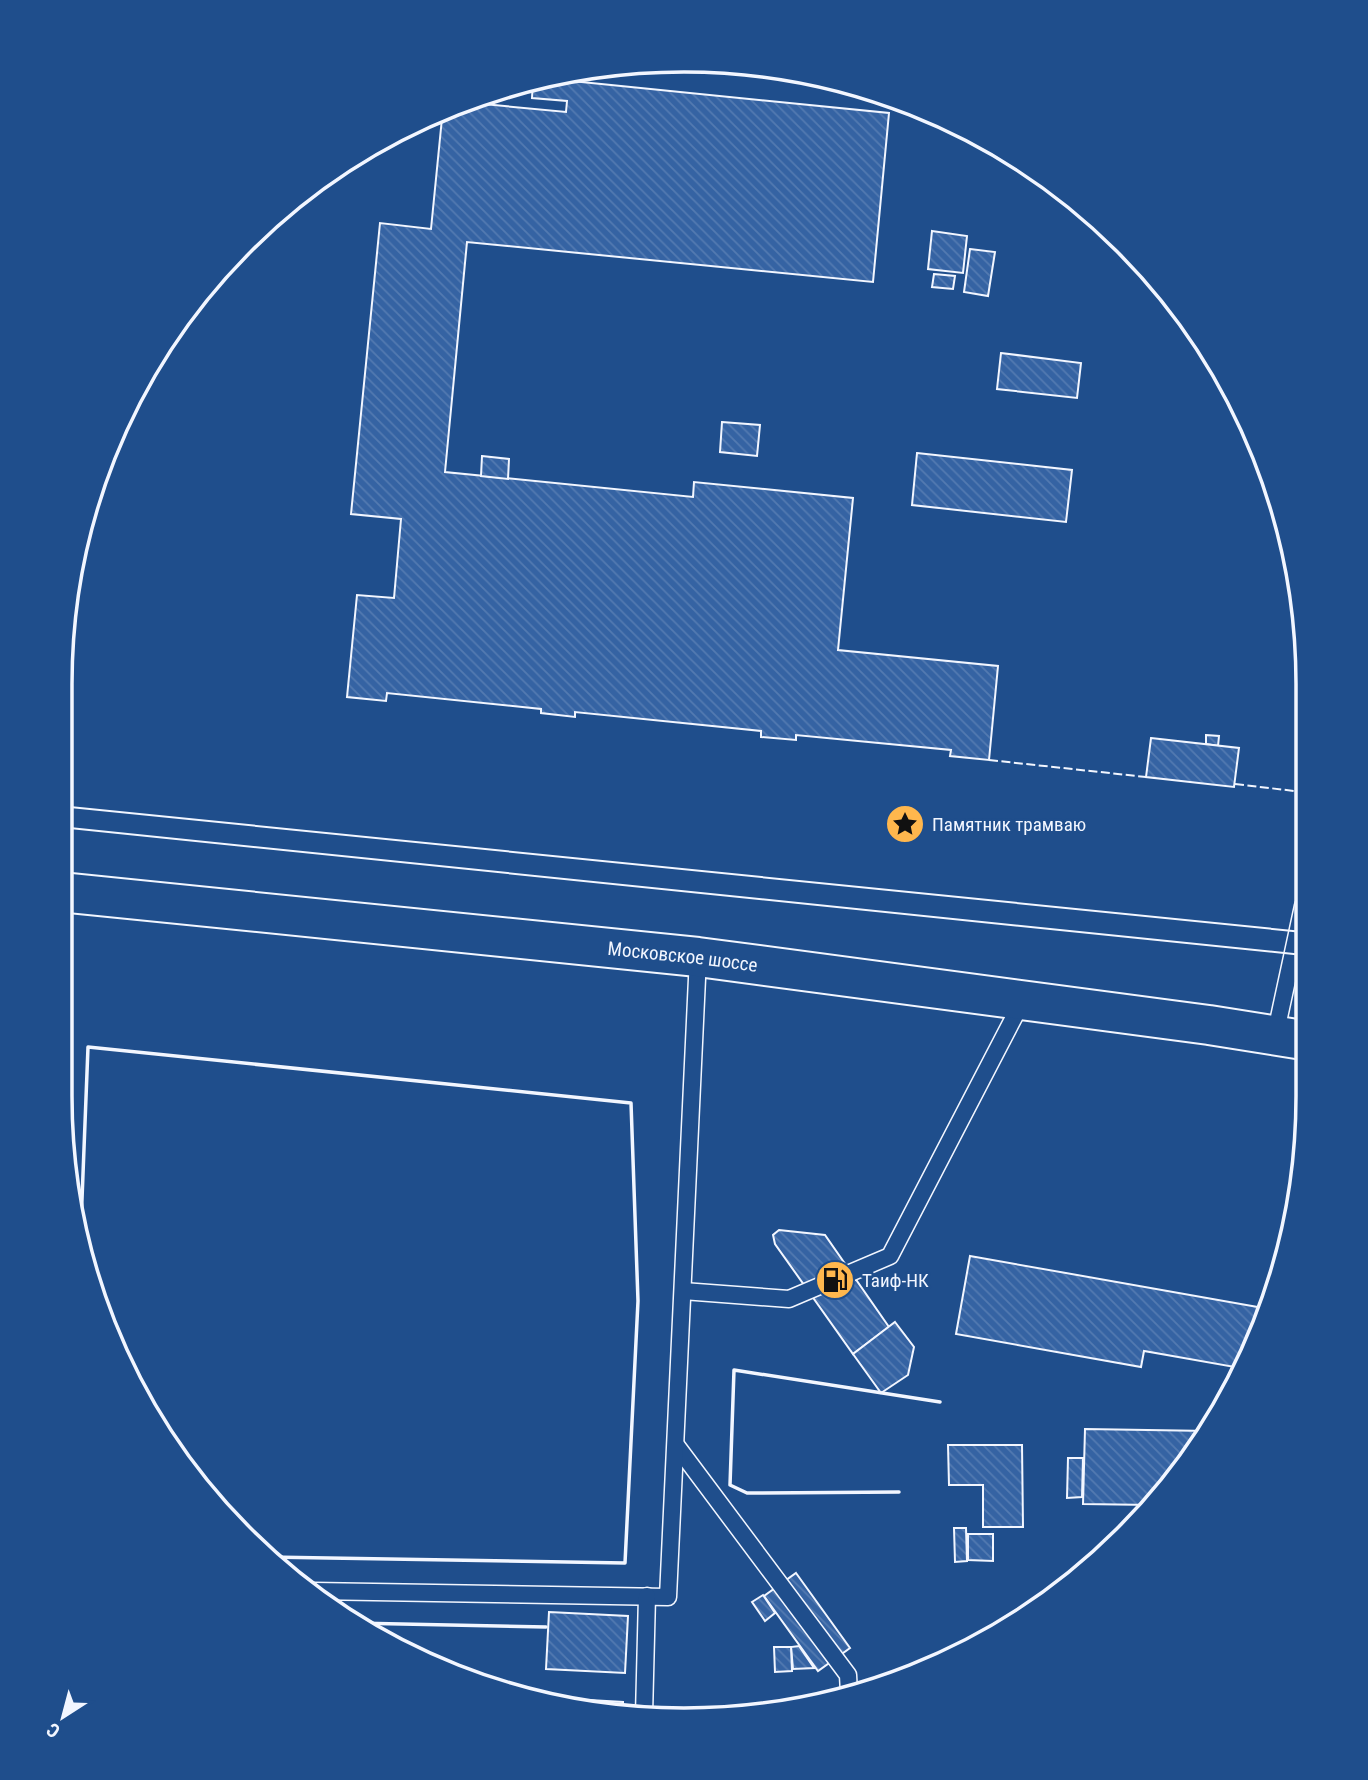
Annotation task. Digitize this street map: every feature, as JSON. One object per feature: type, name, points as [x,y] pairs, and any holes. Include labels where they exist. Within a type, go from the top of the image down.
[{"type":"main road","name":"Московское шоссе","points":[[72,893],[698,957],[1289,1038]]},
{"type":"lane","points":[[324,1591],[668,1597],[698,957]]},
{"type":"lane","points":[[1289,1038],[1296,971]]},
{"type":"lane","points":[[683,1291],[789,1299],[890,1256],[1023,1000]]},
{"type":"lane","points":[[676,1445],[848,1675],[849,1685]]},
{"type":"lane","points":[[644,1707],[647,1596]]},
{"type":"building","points":[[578,82],[889,113],[873,282],[467,242],[445,472],[693,497],[694,482],[853,498],[838,650],[998,666],[989,760],[950,756],[951,750],[796,735],[796,740],[761,737],[761,731],[575,712],[575,717],[541,713],[541,709],[387,693],[386,701],[347,697],[357,595],[394,598],[401,519],[351,514],[380,223],[431,229],[442,122],[486,104],[566,112],[567,101],[532,98],[532,92]]},
{"type":"building","points":[[932,231],[967,236],[963,273],[928,269]]},
{"type":"building","points":[[970,249],[995,252],[988,296],[964,292]]},
{"type":"building","points":[[934,274],[955,276],[953,289],[932,287]]},
{"type":"building","points":[[1001,353],[1081,363],[1077,398],[997,389]]},
{"type":"building","points":[[722,422],[760,425],[757,456],[720,452]]},
{"type":"building","points":[[917,453],[1072,470],[1066,522],[912,505]]},
{"type":"building","points":[[482,456],[509,459],[508,479],[481,476]]},
{"type":"building","points":[[1206,735],[1219,736],[1218,746],[1206,744]]},
{"type":"building","points":[[1151,738],[1239,748],[1234,787],[1146,777]]},
{"type":"building","points":[[779,1230],[825,1235],[889,1327],[853,1354],[775,1244],[773,1235]]},
{"type":"building","points":[[970,1256],[1259,1307],[1233,1367],[1144,1351],[1141,1367],[956,1334]]},
{"type":"building","points":[[895,1322],[914,1347],[908,1375],[881,1393],[853,1354]]},
{"type":"building","points":[[1085,1429],[1196,1431],[1170,1469],[1140,1505],[1083,1504]]},
{"type":"building","points":[[948,1445],[1022,1445],[1023,1527],[983,1527],[983,1485],[949,1485]]},
{"type":"building","points":[[1068,1458],[1083,1458],[1082,1497],[1067,1498]]},
{"type":"building","points":[[954,1528],[966,1528],[967,1561],[955,1562]]},
{"type":"building","points":[[968,1534],[993,1534],[993,1561],[968,1560]]},
{"type":"building","points":[[796,1573],[850,1648],[818,1671],[764,1596]]},
{"type":"building","points":[[763,1595],[775,1613],[765,1621],[752,1602]]},
{"type":"building","points":[[549,1612],[628,1616],[625,1673],[546,1669]]},
{"type":"building","points":[[799,1646],[814,1668],[793,1669],[791,1647]]},
{"type":"building","points":[[774,1647],[791,1647],[792,1671],[775,1672]]},
{"type":"building","points":[[589,1700],[623,1702],[623,1705],[604,1703]]},
{"type":"tram line","points":[[72,807],[1296,931]]},
{"type":"tram line","points":[[72,828],[1296,954]]},
{"type":"fence","points":[[989,760],[1146,777]]},
{"type":"fence","points":[[1235,784],[1296,791]]},
{"type":"wall","points":[[82,1203],[88,1047],[631,1103],[638,1301],[625,1563],[281,1557]]},
{"type":"wall","points":[[899,1492],[747,1493],[730,1485],[734,1370],[940,1402]]},
{"type":"wall","points":[[374,1623],[546,1627]]},
{"type":"place","name":"Памятник трамваю","points":[[905,824]]},
{"type":"place","name":"Таиф-НК","points":[[835,1280]]}]
